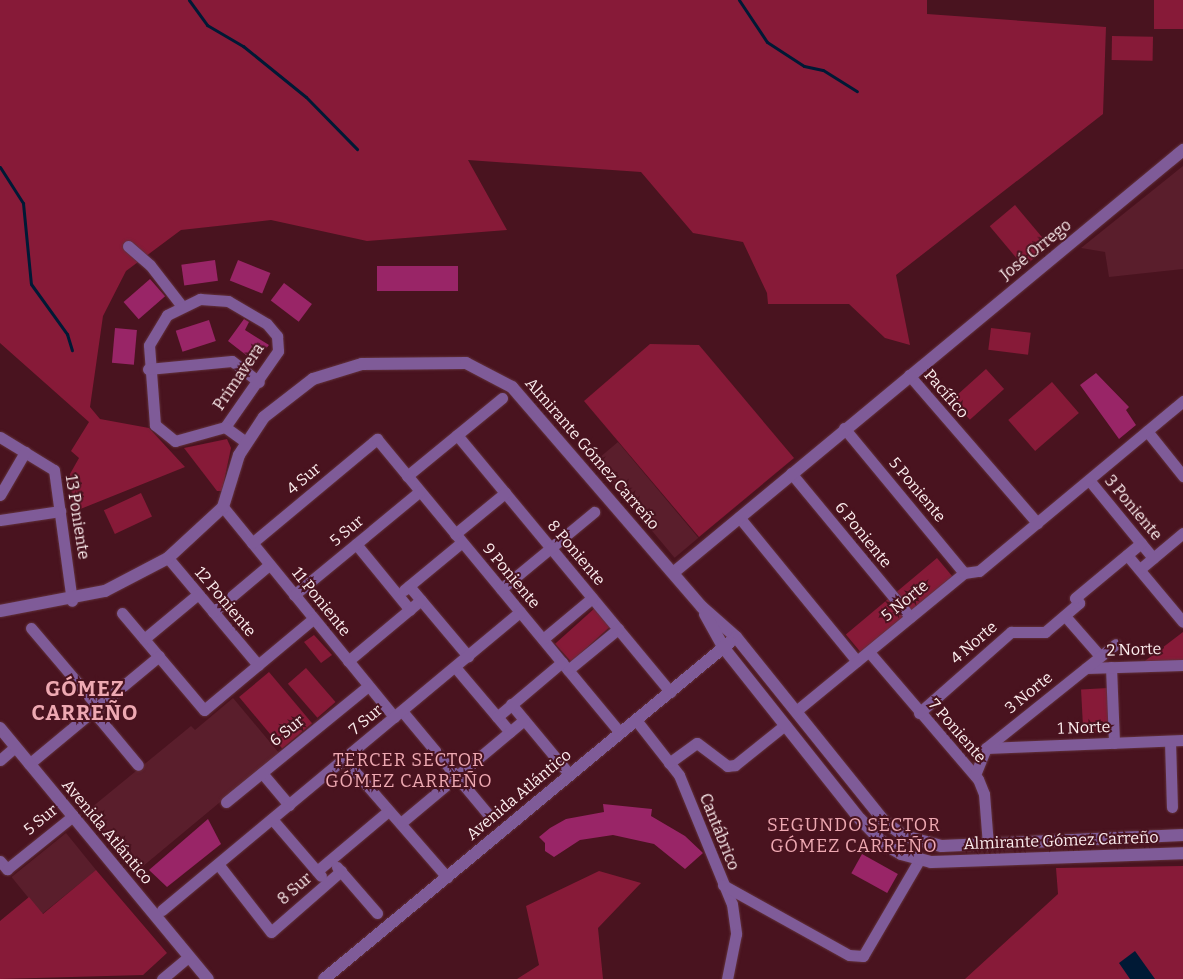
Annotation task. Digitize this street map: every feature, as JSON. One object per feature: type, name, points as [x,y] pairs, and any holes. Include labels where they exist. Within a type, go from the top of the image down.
[{"type":"street","name":"José Orrego","points":[[909,375],[1183,150]]},
{"type":"street","points":[[128,246],[150,265],[181,305]]},
{"type":"street","name":"Primavera","points":[[219,299],[272,327],[278,351],[259,382],[225,427],[194,439],[175,442],[165,437],[155,425],[148,369],[156,329],[181,305],[219,299]]},
{"type":"street","points":[[148,369],[232,360],[259,382]]},
{"type":"street","name":"Almirante Gómez Carreño","points":[[0,611],[72,601],[123,584],[168,558],[223,507],[246,442],[286,395],[327,372],[372,363],[441,360],[472,365],[512,387],[702,607],[736,637],[894,830],[932,846],[1183,835]]},
{"type":"street","name":"Pacífico","points":[[673,572],[909,375],[1037,523]]},
{"type":"street","points":[[408,476],[502,398]]},
{"type":"street","points":[[1037,523],[1183,402]]},
{"type":"street","name":"Primavera","points":[[225,427],[246,442]]},
{"type":"street","name":"5 Poniente","points":[[844,428],[964,573]]},
{"type":"street","points":[[1147,431],[1183,476]]},
{"type":"street","name":"8 Poniente","points":[[457,435],[670,692]]},
{"type":"street","name":"13 Poniente","points":[[0,437],[54,470],[72,601]]},
{"type":"street","name":"9 Poniente","points":[[377,439],[620,733]]},
{"type":"street","name":"4 Sur","points":[[252,543],[377,439]]},
{"type":"street","points":[[0,495],[25,452]]},
{"type":"street","name":"6 Poniente","points":[[791,473],[910,617]]},
{"type":"street","name":"3 Poniente","points":[[1089,480],[1153,558]]},
{"type":"street","name":"5 Sur","points":[[294,595],[420,491]]},
{"type":"street","points":[[398,595],[505,492]]},
{"type":"street","name":"11 Poniente","points":[[223,507],[368,686],[398,714],[457,776],[491,818]]},
{"type":"street","points":[[0,520],[60,511]]},
{"type":"street","points":[[501,589],[594,512]]},
{"type":"street","points":[[739,517],[857,661]]},
{"type":"street","name":"5 Norte","points":[[796,711],[964,573],[979,571],[1037,523]]},
{"type":"street","points":[[1140,569],[1183,533]]},
{"type":"street","name":"4 Norte","points":[[919,713],[1011,632],[1045,632],[1079,603],[1075,598],[1141,543]]},
{"type":"street","points":[[356,544],[410,610]]},
{"type":"street","points":[[1127,555],[1183,622]]},
{"type":"street","name":"12 Poniente","points":[[168,558],[258,665]]},
{"type":"street","points":[[213,612],[270,565]]},
{"type":"street","points":[[409,586],[468,656]]},
{"type":"street","points":[[144,639],[198,594]]},
{"type":"street","points":[[543,639],[592,598]]},
{"type":"street","points":[[348,661],[421,600]]},
{"type":"street","name":"Almirante Gómez Carreño","points":[[702,607],[723,647],[875,836],[893,850],[919,860],[1183,853]]},
{"type":"street","points":[[122,612],[204,710],[313,618]]},
{"type":"street","name":"7 Sur","points":[[162,910],[520,612]]},
{"type":"street","points":[[1064,616],[1100,656]]},
{"type":"street","points":[[31,628],[138,765]]},
{"type":"street","points":[[497,716],[618,629]]},
{"type":"street","name":"Avenida Atlántico","points":[[324,979],[736,637]]},
{"type":"street","name":"3 Norte","points":[[975,776],[986,748],[1116,644]]},
{"type":"street","name":"7 Poniente","points":[[868,652],[975,776],[984,794],[988,845]]},
{"type":"street","points":[[29,764],[158,656]]},
{"type":"street","name":"2 Norte","points":[[1086,668],[1183,665]]},
{"type":"street","points":[[455,667],[510,732]]},
{"type":"street","points":[[1111,667],[1114,743]]},
{"type":"street","name":"6 Sur","points":[[226,802],[368,686]]},
{"type":"street","points":[[512,704],[570,775]]},
{"type":"street","points":[[402,822],[524,720]]},
{"type":"street","name":"Cantábrico","points":[[636,720],[679,775],[723,885],[736,924],[730,974],[722,979]]},
{"type":"street","points":[[669,763],[697,743],[727,766],[735,765],[785,725]]},
{"type":"street","name":"Avenida Atlántico","points":[[0,728],[208,979]]},
{"type":"street","name":"1 Norte","points":[[986,748],[1183,740]]},
{"type":"street","points":[[1170,741],[1172,808]]},
{"type":"street","points":[[0,760],[15,747]]},
{"type":"street","points":[[344,759],[387,812],[402,822],[447,877]]},
{"type":"street","points":[[262,773],[289,805]]},
{"type":"street","name":"8 Sur","points":[[318,872],[387,812]]},
{"type":"street","name":"5 Sur","points":[[4,865],[72,816]]},
{"type":"street","points":[[272,819],[327,883]]},
{"type":"street","points":[[332,860],[377,913]]},
{"type":"street","points":[[723,885],[849,956],[863,956],[919,860]]},
{"type":"street","name":"8 Sur","points":[[218,864],[271,932],[341,871]]},
{"type":"street","points":[[162,979],[188,957]]},
{"type":"shaded area","points":[[0,0],[927,0],[927,14],[1106,27],[1103,114],[896,275],[910,345],[885,338],[849,304],[768,304],[767,293],[743,242],[693,233],[641,172],[468,160],[507,230],[367,241],[271,220],[181,230],[126,271],[103,316],[90,407],[100,419],[149,428],[185,467],[73,512],[70,474],[79,458],[71,451],[89,422],[0,343]]},
{"type":"shaded area","points":[[1154,0],[1183,0],[1183,29],[1154,29]]},
{"type":"shaded area","points":[[1112,36],[1153,37],[1153,61],[1112,60]]},
{"type":"shaded area","points":[[1183,166],[1183,269],[1109,277],[1105,252],[1081,248]]},
{"type":"shaded area","points":[[1015,205],[1049,246],[1024,267],[990,226]]},
{"type":"shaded area","points":[[991,328],[1031,333],[1028,355],[988,350]]},
{"type":"shaded area","points":[[650,344],[699,345],[794,458],[699,537],[584,401]]},
{"type":"shaded area","points":[[986,369],[1004,389],[970,420],[952,400]]},
{"type":"shaded area","points":[[1052,382],[1079,413],[1035,451],[1008,420]]},
{"type":"shaded area","points":[[227,439],[231,448],[222,491],[217,491],[184,448]]},
{"type":"shaded area","points":[[618,442],[698,538],[675,558],[594,462]]},
{"type":"shaded area","points":[[141,493],[152,517],[115,534],[104,510]]},
{"type":"shaded area","points":[[937,558],[953,577],[862,654],[846,634]]},
{"type":"shaded area","points":[[596,607],[612,625],[571,662],[555,644]]},
{"type":"shaded area","points":[[1183,632],[1183,662],[1141,664]]},
{"type":"shaded area","points":[[314,635],[332,655],[321,663],[304,642]]},
{"type":"shaded area","points":[[306,668],[336,702],[317,718],[288,684]]},
{"type":"shaded area","points":[[269,672],[312,723],[282,748],[239,697]]},
{"type":"shaded area","points":[[1108,688],[1110,732],[1083,733],[1081,689]]},
{"type":"shaded area","points":[[233,698],[279,753],[136,872],[86,812],[191,726],[195,730]]},
{"type":"shaded area","points":[[66,833],[96,870],[42,914],[12,877]]},
{"type":"shaded area","points":[[1183,866],[1183,979],[965,979],[1058,894],[1056,868]]},
{"type":"shaded area","points":[[96,870],[167,953],[143,975],[0,979],[0,921],[29,897],[43,914]]},
{"type":"shaded area","points":[[599,871],[641,883],[598,928],[603,979],[517,979],[539,965],[526,906]]},
{"type":"water","points":[[1135,951],[1155,979],[1130,979],[1119,963]]},
{"type":"building","points":[[215,260],[218,281],[184,286],[181,265]]},
{"type":"building","points":[[238,260],[270,273],[262,294],[230,280]]},
{"type":"building","points":[[377,266],[458,266],[458,291],[377,291]]},
{"type":"building","points":[[150,279],[165,296],[139,319],[124,302]]},
{"type":"building","points":[[284,283],[312,304],[299,322],[271,301]]},
{"type":"building","points":[[244,319],[249,322],[245,330],[269,345],[255,362],[228,341]]},
{"type":"building","points":[[209,320],[216,341],[183,352],[176,331]]},
{"type":"building","points":[[115,328],[137,330],[134,365],[112,363]]},
{"type":"building","points":[[1096,373],[1129,407],[1126,410],[1136,425],[1119,439],[1080,385]]},
{"type":"building","points":[[603,804],[652,809],[651,816],[685,836],[703,853],[685,869],[654,844],[613,835],[580,840],[554,857],[545,851],[545,843],[539,837],[550,828],[566,819],[604,812]]},
{"type":"building","points":[[208,819],[221,844],[167,887],[149,870]]},
{"type":"building","points":[[862,854],[898,874],[887,893],[851,873]]},
{"type":"waterway","points":[[189,0],[207,25],[243,46],[306,97],[357,149]]},
{"type":"waterway","points":[[739,0],[767,42],[804,66],[823,70],[857,91]]},
{"type":"waterway","points":[[0,167],[23,203],[31,284],[67,334],[72,350]]},
{"type":"district","name":"GÓMEZ CARREÑO","points":[[85,701]]},
{"type":"district","name":"TERCER SECTOR GÓMEZ CARREÑO","points":[[409,771]]},
{"type":"district","name":"SEGUNDO SECTOR GÓMEZ CARREÑO","points":[[854,836]]}]
